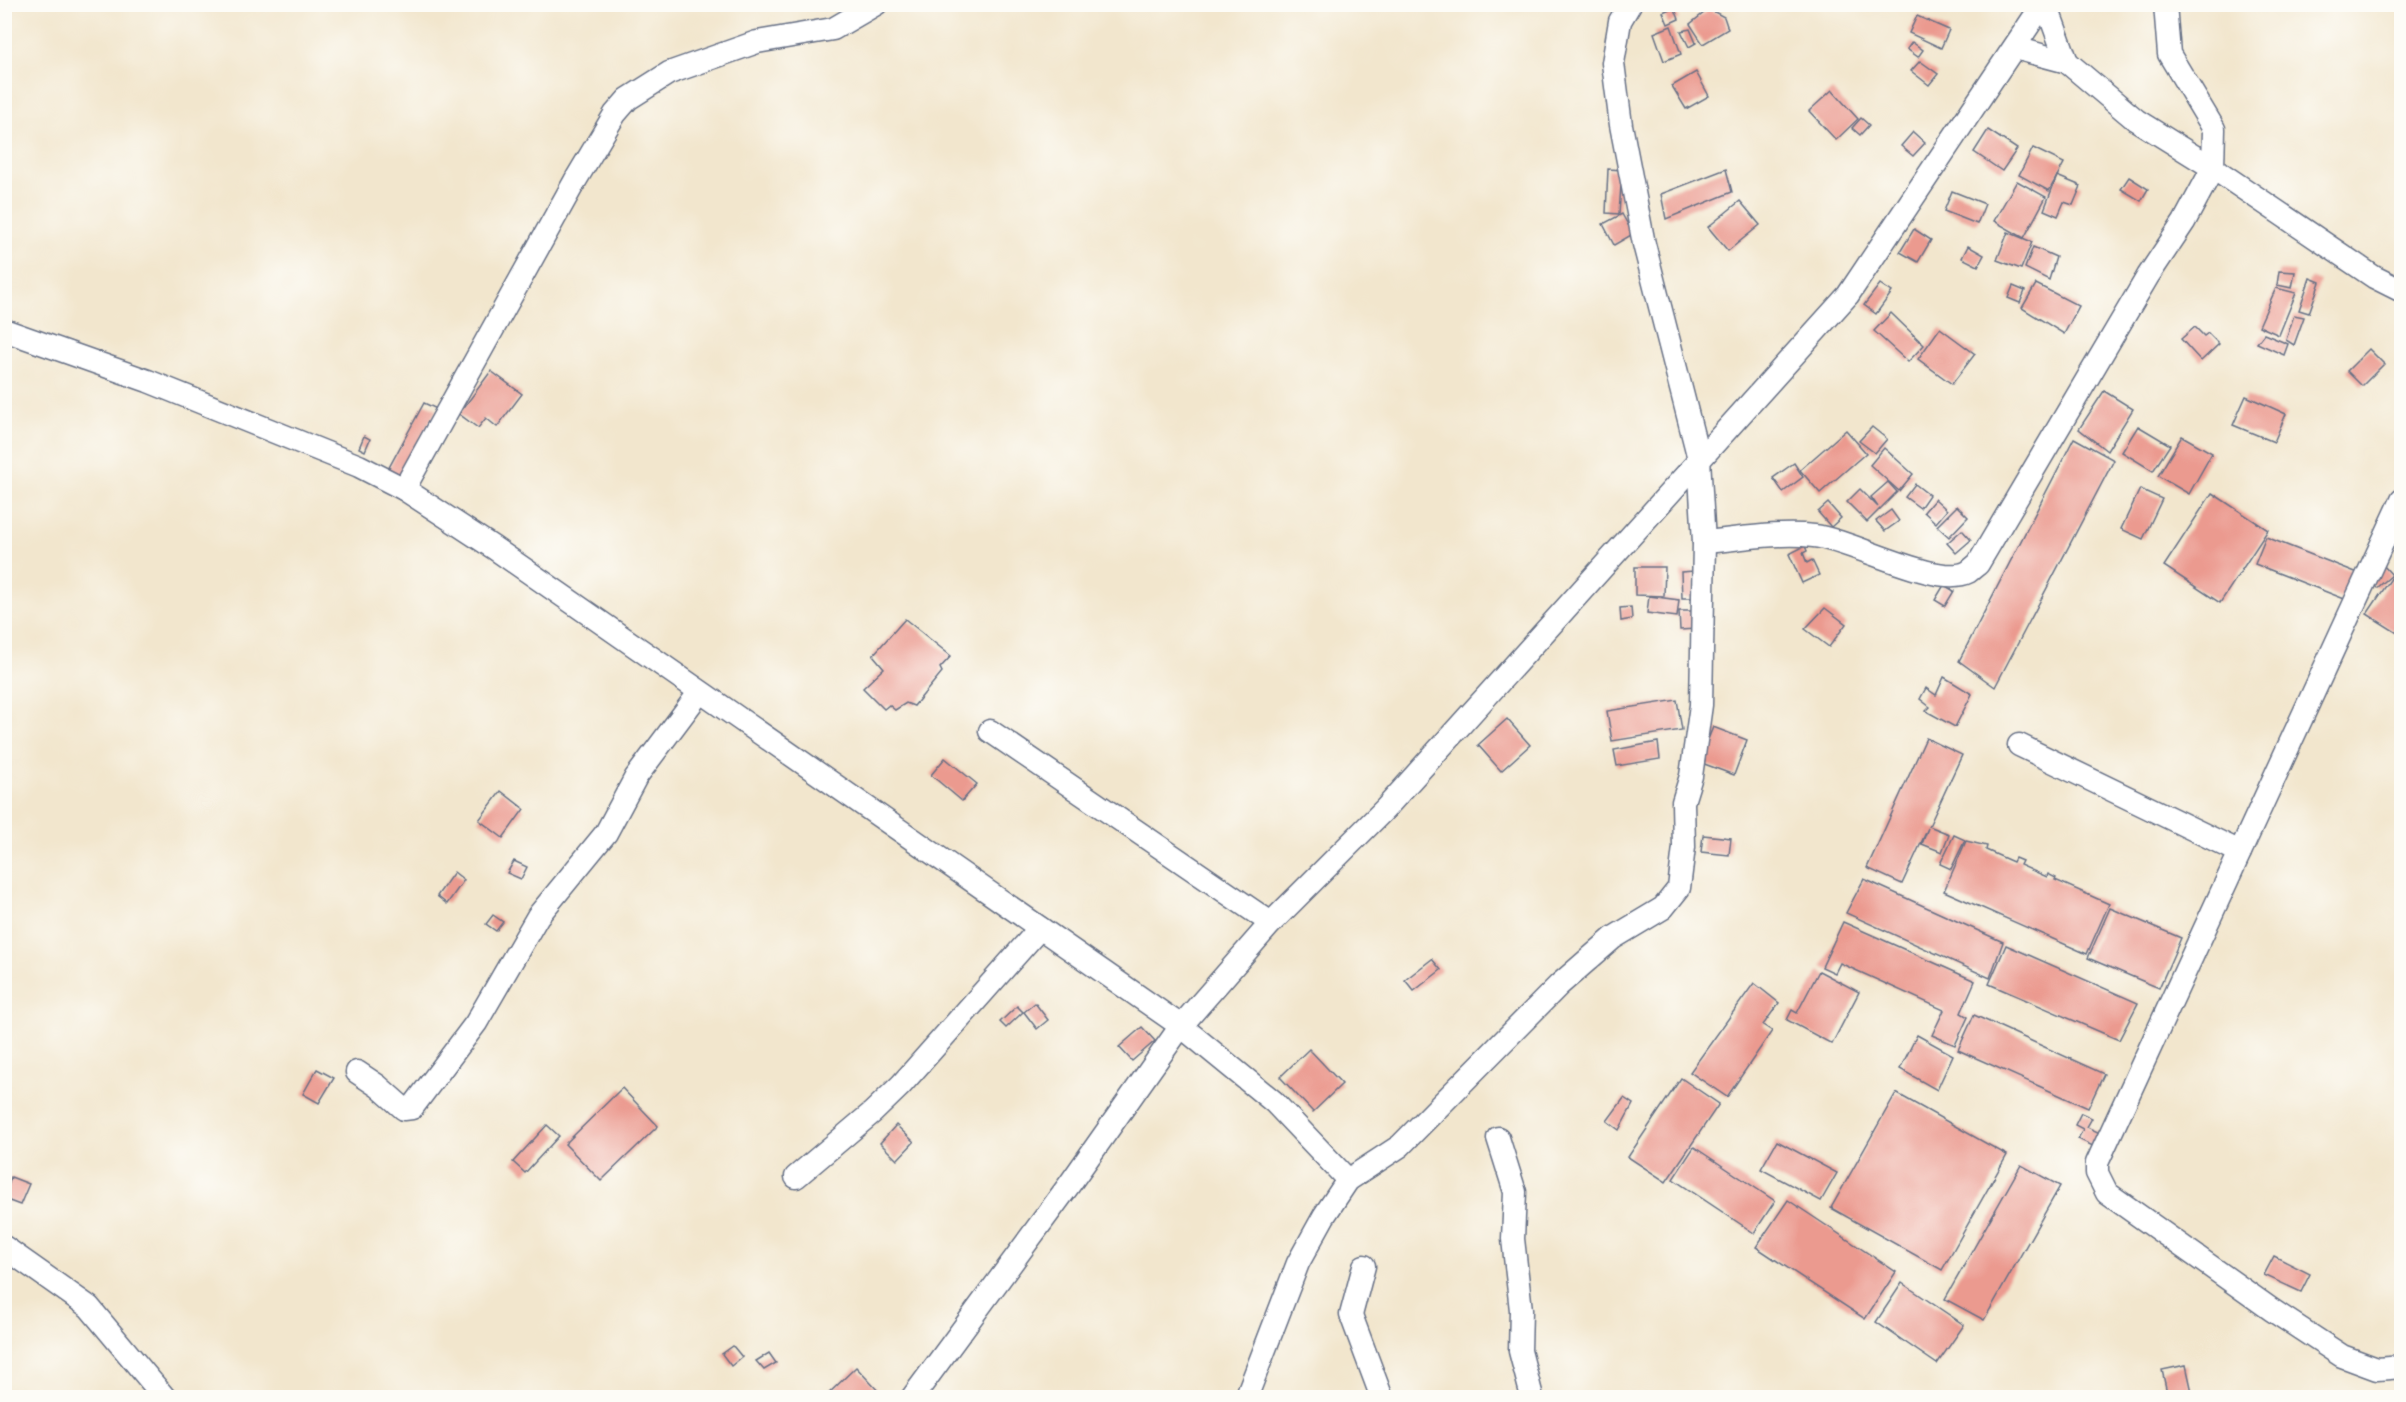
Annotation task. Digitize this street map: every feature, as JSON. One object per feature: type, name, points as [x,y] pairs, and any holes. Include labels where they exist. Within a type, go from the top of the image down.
[{"type":"street","points":[[404,489],[575,181],[615,114],[628,99],[669,73],[757,42],[833,29],[876,4]]},
{"type":"street","points":[[1246,1398],[1298,1263],[1324,1216],[1348,1180],[1401,1146],[1568,977],[1624,929],[1663,908],[1679,888],[1684,847],[1683,802],[1691,776],[1701,705],[1704,542],[1699,459],[1644,244],[1613,63],[1620,21],[1630,4]]},
{"type":"street","points":[[912,1398],[1069,1185],[1181,1026],[1271,923],[1385,809],[1848,295],[2044,4]]},
{"type":"street","points":[[2044,4],[2067,62]]},
{"type":"street","points":[[1704,542],[1787,535],[1814,536],[1840,541],[1934,575],[1952,576],[1967,573],[1978,564],[2148,276],[2184,222],[2213,168],[2214,129],[2169,54],[2166,4]]},
{"type":"street","points":[[2014,48],[2067,62],[2136,120],[2213,168],[2374,277],[2402,291]]},
{"type":"street","points":[[4,330],[148,381],[282,433],[359,466],[404,489],[494,548],[699,693],[1181,1026],[1274,1102],[1348,1180]]},
{"type":"street","points":[[2402,500],[2097,1163],[2097,1173],[2107,1193],[2272,1310],[2342,1356],[2377,1369],[2402,1367]]},
{"type":"street","points":[[357,1072],[378,1086],[404,1109],[412,1107],[476,1023],[538,916],[606,832],[636,777],[699,693]]},
{"type":"street","points":[[990,731],[1271,923]]},
{"type":"street","points":[[2019,745],[2240,852]]},
{"type":"street","points":[[796,1177],[873,1112],[901,1085],[1040,928]]},
{"type":"street","points":[[1498,1138],[1515,1192],[1513,1239],[1521,1310],[1520,1351],[1531,1393],[1530,1398]]},
{"type":"street","points":[[4,1247],[89,1307],[165,1398]]},
{"type":"street","points":[[1364,1266],[1352,1315],[1382,1398]]},
{"type":"building","points":[[1674,7],[1679,19],[1668,24],[1663,12]]},
{"type":"building","points":[[1709,9],[1724,17],[1728,29],[1703,44],[1690,24]]},
{"type":"building","points":[[1917,16],[1949,30],[1941,48],[1909,33]]},
{"type":"building","points":[[1671,26],[1681,54],[1664,61],[1654,33]]},
{"type":"building","points":[[1690,29],[1696,43],[1689,47],[1681,31]]},
{"type":"building","points":[[1912,42],[1923,50],[1918,57],[1907,49]]},
{"type":"building","points":[[1920,61],[1938,74],[1929,85],[1911,71]]},
{"type":"building","points":[[1696,72],[1709,96],[1686,109],[1672,86]]},
{"type":"building","points":[[1832,90],[1858,119],[1836,140],[1809,111]]},
{"type":"building","points":[[1861,118],[1869,125],[1860,135],[1852,128]]},
{"type":"building","points":[[1988,130],[2017,149],[2002,171],[1974,152]]},
{"type":"building","points":[[1913,132],[1925,143],[1913,156],[1901,146]]},
{"type":"building","points":[[2033,148],[2064,163],[2049,191],[2019,175]]},
{"type":"building","points":[[1608,169],[1622,170],[1619,214],[1606,213]]},
{"type":"building","points":[[1726,169],[1732,192],[1666,219],[1661,194]]},
{"type":"building","points":[[2057,176],[2081,186],[2073,205],[2064,202],[2058,216],[2044,210]]},
{"type":"building","points":[[2129,177],[2148,189],[2141,201],[2121,189]]},
{"type":"building","points":[[2017,181],[2046,197],[2024,238],[1994,221]]},
{"type":"building","points":[[1952,191],[1985,204],[1977,224],[1944,211]]},
{"type":"building","points":[[1740,201],[1760,225],[1728,251],[1708,227]]},
{"type":"building","points":[[1622,214],[1633,234],[1614,245],[1603,224]]},
{"type":"building","points":[[1914,229],[1931,240],[1918,262],[1900,252]]},
{"type":"building","points":[[2008,232],[2032,242],[2021,269],[1997,260]]},
{"type":"building","points":[[1968,246],[1984,255],[1978,266],[1962,258]]},
{"type":"building","points":[[2033,247],[2056,257],[2049,280],[2025,268]]},
{"type":"building","points":[[2279,271],[2295,272],[2292,288],[2277,285]]},
{"type":"building","points":[[2310,278],[2320,282],[2309,313],[2299,310]]},
{"type":"building","points":[[1880,284],[1892,292],[1876,314],[1864,305]]},
{"type":"building","points":[[2036,284],[2079,306],[2064,334],[2022,308]]},
{"type":"building","points":[[2013,286],[2025,291],[2020,303],[2008,298]]},
{"type":"building","points":[[2276,288],[2296,293],[2279,335],[2259,326]]},
{"type":"building","points":[[1891,313],[1924,345],[1908,362],[1874,331]]},
{"type":"building","points":[[2294,315],[2304,317],[2294,345],[2286,340]]},
{"type":"building","points":[[2195,327],[2204,336],[2208,333],[2219,344],[2201,361],[2181,339]]},
{"type":"building","points":[[1940,328],[1975,354],[1952,384],[1918,359]]},
{"type":"building","points":[[2264,334],[2288,344],[2284,355],[2257,343]]},
{"type":"building","points":[[2369,349],[2384,364],[2362,386],[2347,371]]},
{"type":"building","points":[[491,371],[522,394],[497,427],[486,418],[478,428],[459,414]]},
{"type":"building","points":[[2104,391],[2133,409],[2107,451],[2079,429]]},
{"type":"building","points":[[2246,396],[2286,414],[2274,442],[2233,425]]},
{"type":"building","points":[[424,403],[437,409],[398,482],[385,475]]},
{"type":"building","points":[[2138,426],[2170,445],[2153,471],[2122,452]]},
{"type":"building","points":[[1872,427],[1887,439],[1875,453],[1859,441]]},
{"type":"building","points":[[1846,430],[1866,453],[1820,493],[1800,470]]},
{"type":"building","points":[[364,436],[370,439],[365,451],[359,448]]},
{"type":"building","points":[[2182,436],[2212,453],[2189,494],[2158,476]]},
{"type":"building","points":[[2074,438],[2114,460],[1995,687],[1959,661]]},
{"type":"building","points":[[1884,448],[1913,474],[1899,491],[1870,465]]},
{"type":"building","points":[[1794,463],[1803,477],[1783,492],[1773,478]]},
{"type":"building","points":[[1888,482],[1897,492],[1867,522],[1847,502],[1860,489],[1878,507],[1871,497]]},
{"type":"building","points":[[1915,484],[1929,495],[1920,508],[1905,497]]},
{"type":"building","points":[[2140,489],[2162,499],[2143,539],[2121,529]]},
{"type":"building","points":[[2212,493],[2268,530],[2220,603],[2164,566]]},
{"type":"building","points":[[1935,499],[1947,510],[1936,523],[1924,512]]},
{"type":"building","points":[[1828,503],[1841,518],[1831,527],[1818,512]]},
{"type":"building","points":[[1957,506],[1968,517],[1949,537],[1937,526]]},
{"type":"building","points":[[1891,510],[1899,521],[1885,531],[1876,521]]},
{"type":"building","points":[[1962,530],[1971,540],[1956,553],[1947,543]]},
{"type":"building","points":[[2266,537],[2358,573],[2347,600],[2255,564]]},
{"type":"building","points":[[1805,546],[1807,551],[1803,553],[1807,563],[1812,560],[1819,575],[1802,583],[1789,554]]},
{"type":"building","points":[[2383,565],[2392,575],[2377,588],[2367,577]]},
{"type":"building","points":[[1635,567],[1665,567],[1664,596],[1635,595]]},
{"type":"building","points":[[1694,571],[1694,598],[1682,598],[1681,572]]},
{"type":"building","points":[[2394,574],[2402,579],[2402,636],[2367,614]]},
{"type":"building","points":[[1944,585],[1954,591],[1945,606],[1935,600]]},
{"type":"building","points":[[1649,596],[1679,600],[1677,617],[1647,613]]},
{"type":"building","points":[[1631,607],[1632,619],[1621,621],[1620,608]]},
{"type":"building","points":[[1825,608],[1846,624],[1829,647],[1805,629]]},
{"type":"building","points":[[1679,611],[1695,611],[1696,629],[1680,630]]},
{"type":"building","points":[[905,619],[951,656],[940,668],[942,672],[914,706],[906,703],[895,710],[889,705],[884,709],[863,688],[884,668],[873,655]]},
{"type":"building","points":[[1944,677],[1972,694],[1955,727],[1926,711],[1930,707],[1920,699],[1926,688],[1936,695]]},
{"type":"building","points":[[1677,700],[1682,730],[1612,741],[1607,711]]},
{"type":"building","points":[[1507,719],[1530,745],[1501,771],[1478,745]]},
{"type":"building","points":[[1713,727],[1747,740],[1734,775],[1699,762]]},
{"type":"building","points":[[1926,738],[1962,755],[1929,826],[1949,834],[1942,852],[1922,844],[1928,828],[1902,884],[1867,868]]},
{"type":"building","points":[[1658,742],[1660,759],[1617,766],[1614,750]]},
{"type":"building","points":[[945,758],[977,784],[962,801],[931,775]]},
{"type":"building","points":[[501,791],[524,809],[503,838],[479,820]]},
{"type":"building","points":[[1703,835],[1731,838],[1729,855],[1701,852]]},
{"type":"building","points":[[1954,835],[1965,840],[1951,869],[1940,864]]},
{"type":"building","points":[[1966,841],[1987,846],[1986,850],[2013,862],[2015,858],[2022,861],[2020,865],[2047,877],[2048,874],[2056,878],[2055,880],[2109,904],[2087,954],[1944,891]]},
{"type":"building","points":[[514,861],[527,867],[521,879],[507,873]]},
{"type":"building","points":[[454,872],[464,880],[447,904],[437,896]]},
{"type":"building","points":[[1864,879],[2003,942],[1990,978],[1846,913]]},
{"type":"building","points":[[2110,908],[2181,938],[2159,988],[2088,958]]},
{"type":"building","points":[[493,915],[503,922],[496,931],[486,924]]},
{"type":"building","points":[[1843,922],[1975,981],[1961,1013],[1968,1017],[1955,1045],[1932,1035],[1944,1010],[1840,963],[1835,973],[1822,967]]},
{"type":"building","points":[[2006,945],[2138,1003],[2119,1040],[1989,984]]},
{"type":"building","points":[[1432,959],[1441,970],[1414,991],[1405,980]]},
{"type":"building","points":[[1819,971],[1859,992],[1832,1044],[1787,1020],[1792,1010],[1797,1013]]},
{"type":"building","points":[[1754,983],[1779,1003],[1763,1025],[1772,1031],[1727,1097],[1690,1072]]},
{"type":"building","points":[[1035,1003],[1048,1020],[1037,1029],[1024,1012]]},
{"type":"building","points":[[1017,1006],[1023,1012],[1006,1028],[1000,1022]]},
{"type":"building","points":[[1974,1015],[2104,1074],[2088,1108],[1958,1050]]},
{"type":"building","points":[[1142,1027],[1155,1041],[1132,1061],[1119,1047]]},
{"type":"building","points":[[1917,1035],[1953,1055],[1937,1090],[1900,1069]]},
{"type":"building","points":[[1309,1049],[1342,1084],[1313,1112],[1280,1077]]},
{"type":"building","points":[[317,1069],[334,1078],[319,1103],[303,1094]]},
{"type":"building","points":[[1681,1078],[1719,1104],[1666,1182],[1628,1157]]},
{"type":"building","points":[[622,1088],[658,1126],[601,1181],[565,1144]]},
{"type":"building","points":[[1896,1093],[2007,1155],[1942,1270],[1831,1208]]},
{"type":"building","points":[[1624,1098],[1633,1104],[1619,1130],[1607,1121]]},
{"type":"building","points":[[2081,1113],[2092,1118],[2087,1127],[2102,1134],[2095,1147],[2078,1139],[2083,1129],[2075,1125]]},
{"type":"building","points":[[547,1125],[559,1136],[525,1173],[513,1162]]},
{"type":"building","points":[[896,1125],[914,1142],[897,1160],[880,1143]]},
{"type":"building","points":[[1777,1141],[1837,1173],[1821,1201],[1761,1169]]},
{"type":"building","points":[[1694,1147],[1775,1201],[1754,1233],[1673,1179]]},
{"type":"building","points":[[2021,1165],[2060,1186],[1984,1320],[1945,1299]]},
{"type":"building","points":[[11,1177],[29,1184],[20,1205],[4,1199]]},
{"type":"building","points":[[1788,1200],[1896,1272],[1865,1319],[1756,1247]]},
{"type":"building","points":[[2274,1256],[2310,1274],[2301,1292],[2264,1275]]},
{"type":"building","points":[[1902,1283],[1964,1325],[1937,1364],[1876,1322]]},
{"type":"building","points":[[733,1346],[742,1357],[731,1366],[722,1354]]},
{"type":"building","points":[[769,1353],[776,1363],[764,1370],[756,1361]]},
{"type":"building","points":[[2186,1365],[2192,1392],[2168,1397],[2162,1370]]},
{"type":"building","points":[[856,1367],[881,1394],[878,1398],[824,1398]]}]
